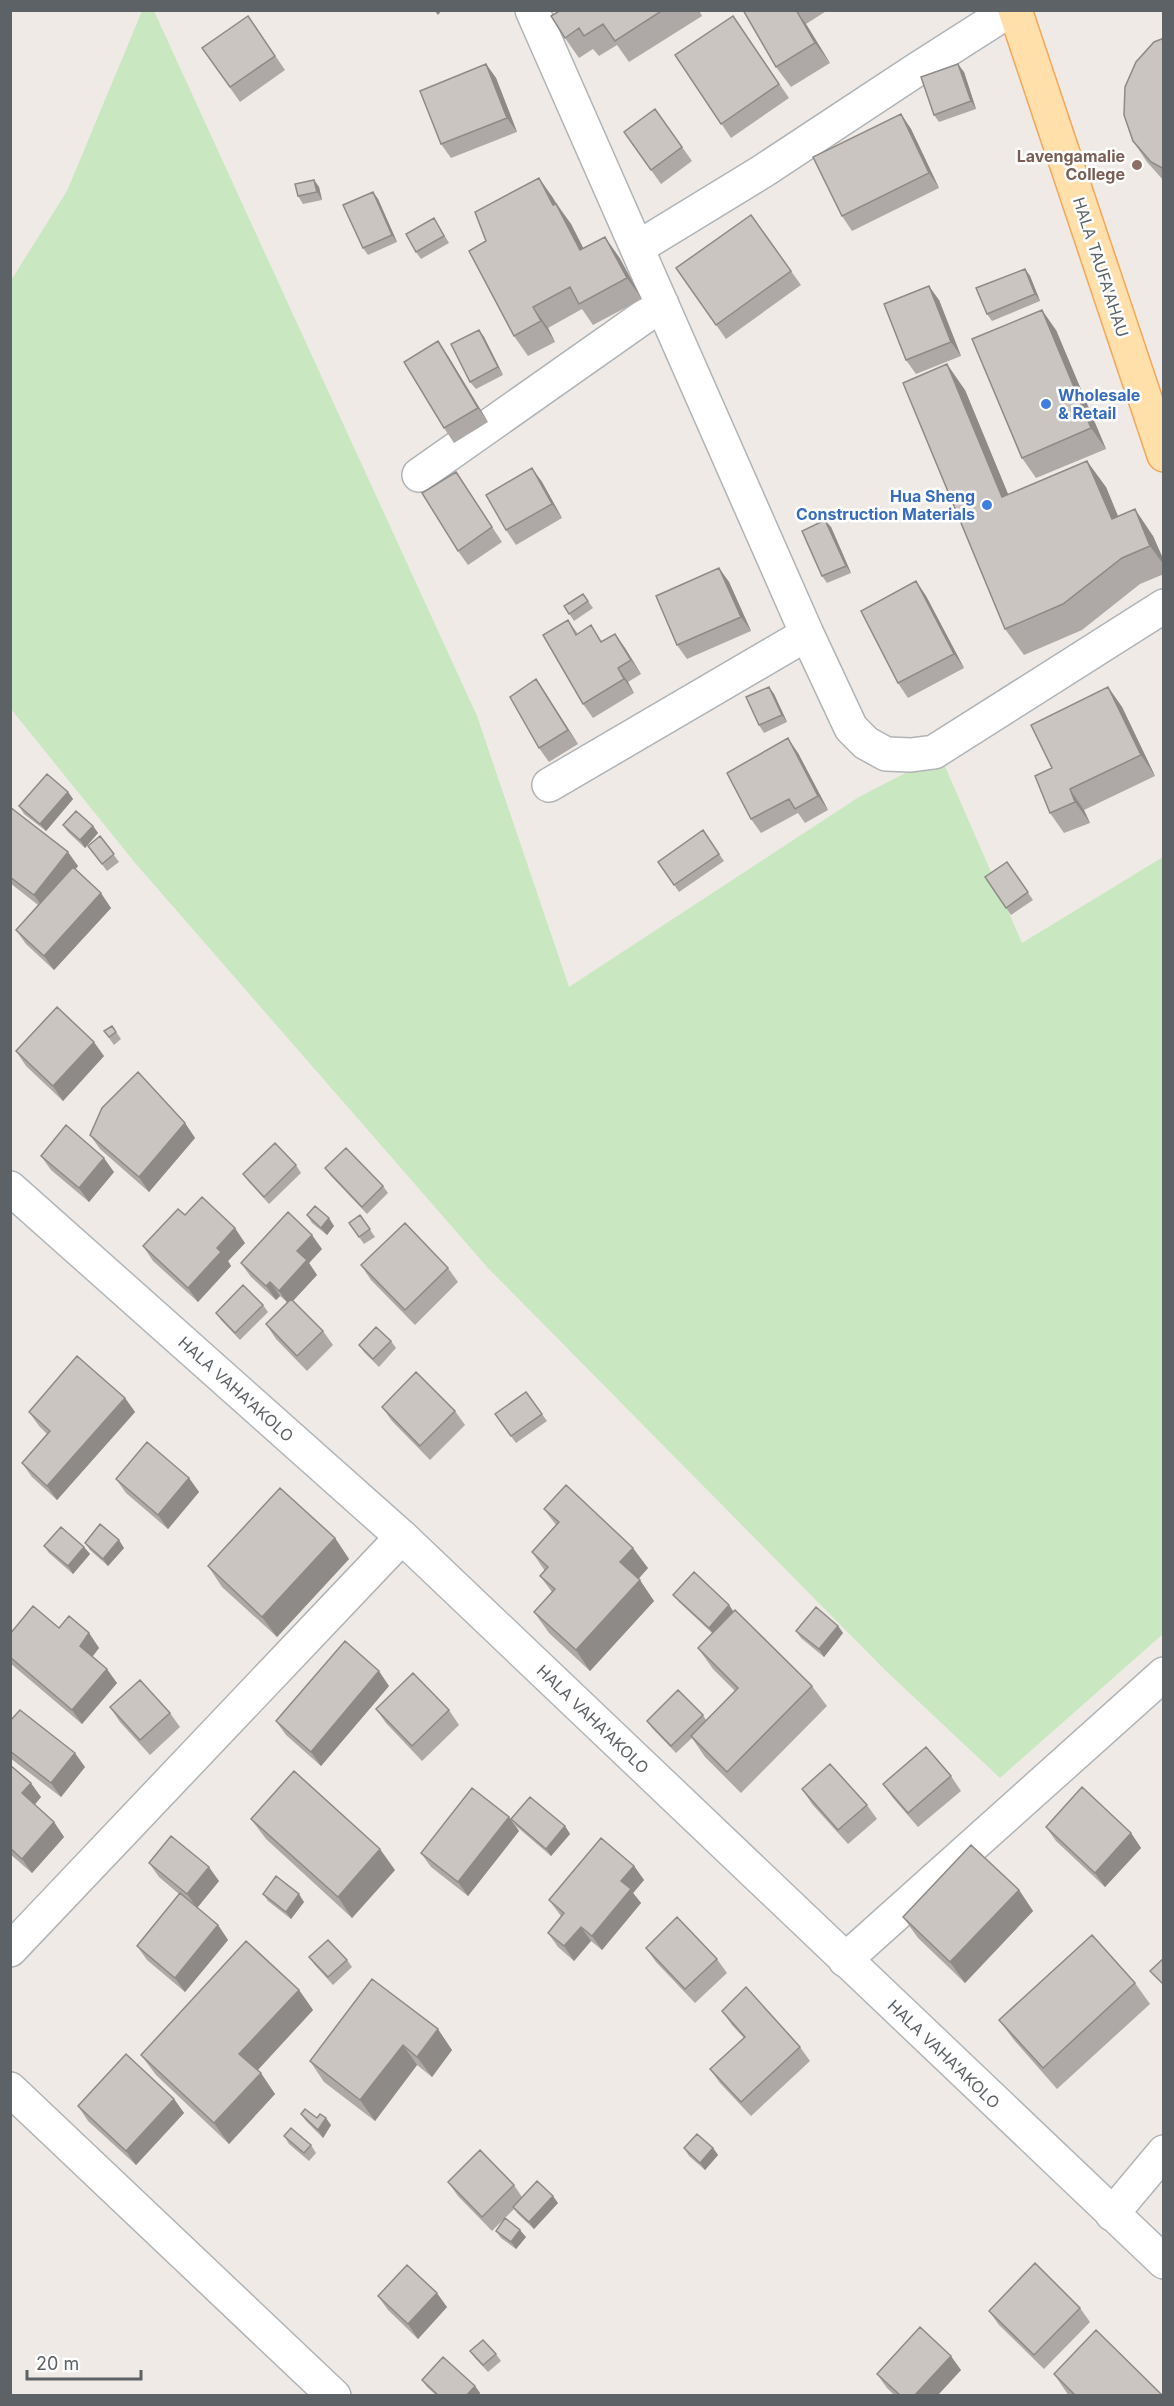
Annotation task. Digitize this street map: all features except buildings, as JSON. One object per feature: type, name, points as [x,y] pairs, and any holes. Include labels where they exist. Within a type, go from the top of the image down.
[{"type":"main road","name":"HALA TAUFA'AHAU","points":[[1015,10],[1164,455]]},
{"type":"street","points":[[532,10],[807,634],[851,728],[866,743],[886,754],[911,755],[934,752],[1164,606]]},
{"type":"street","points":[[637,248],[763,171],[1010,10]]},
{"type":"street","points":[[419,474],[662,304]]},
{"type":"street","points":[[549,785],[807,634]]},
{"type":"street","name":"HALA VAHA'AKOLO","points":[[10,1188],[402,1537],[1164,2262]]},
{"type":"street","points":[[10,1950],[402,1537]]},
{"type":"street","points":[[845,1960],[1164,1674]]},
{"type":"street","points":[[10,2089],[334,2396]]},
{"type":"street","points":[[1112,2214],[1164,2152]]},
{"type":"green space","points":[[142,11],[154,11],[477,716],[569,987],[859,797],[940,755],[1022,943],[1163,857],[1163,1634],[1000,1778],[885,1670],[488,1268],[136,864],[11,709],[10,282],[67,191]]},
{"type":"place","name":"Lavengamalie College","points":[[1137,165]]},
{"type":"place","name":"Wholesale & Retail","points":[[1046,404]]},
{"type":"place","name":"Hua Sheng Construction Materials","points":[[987,505]]}]
